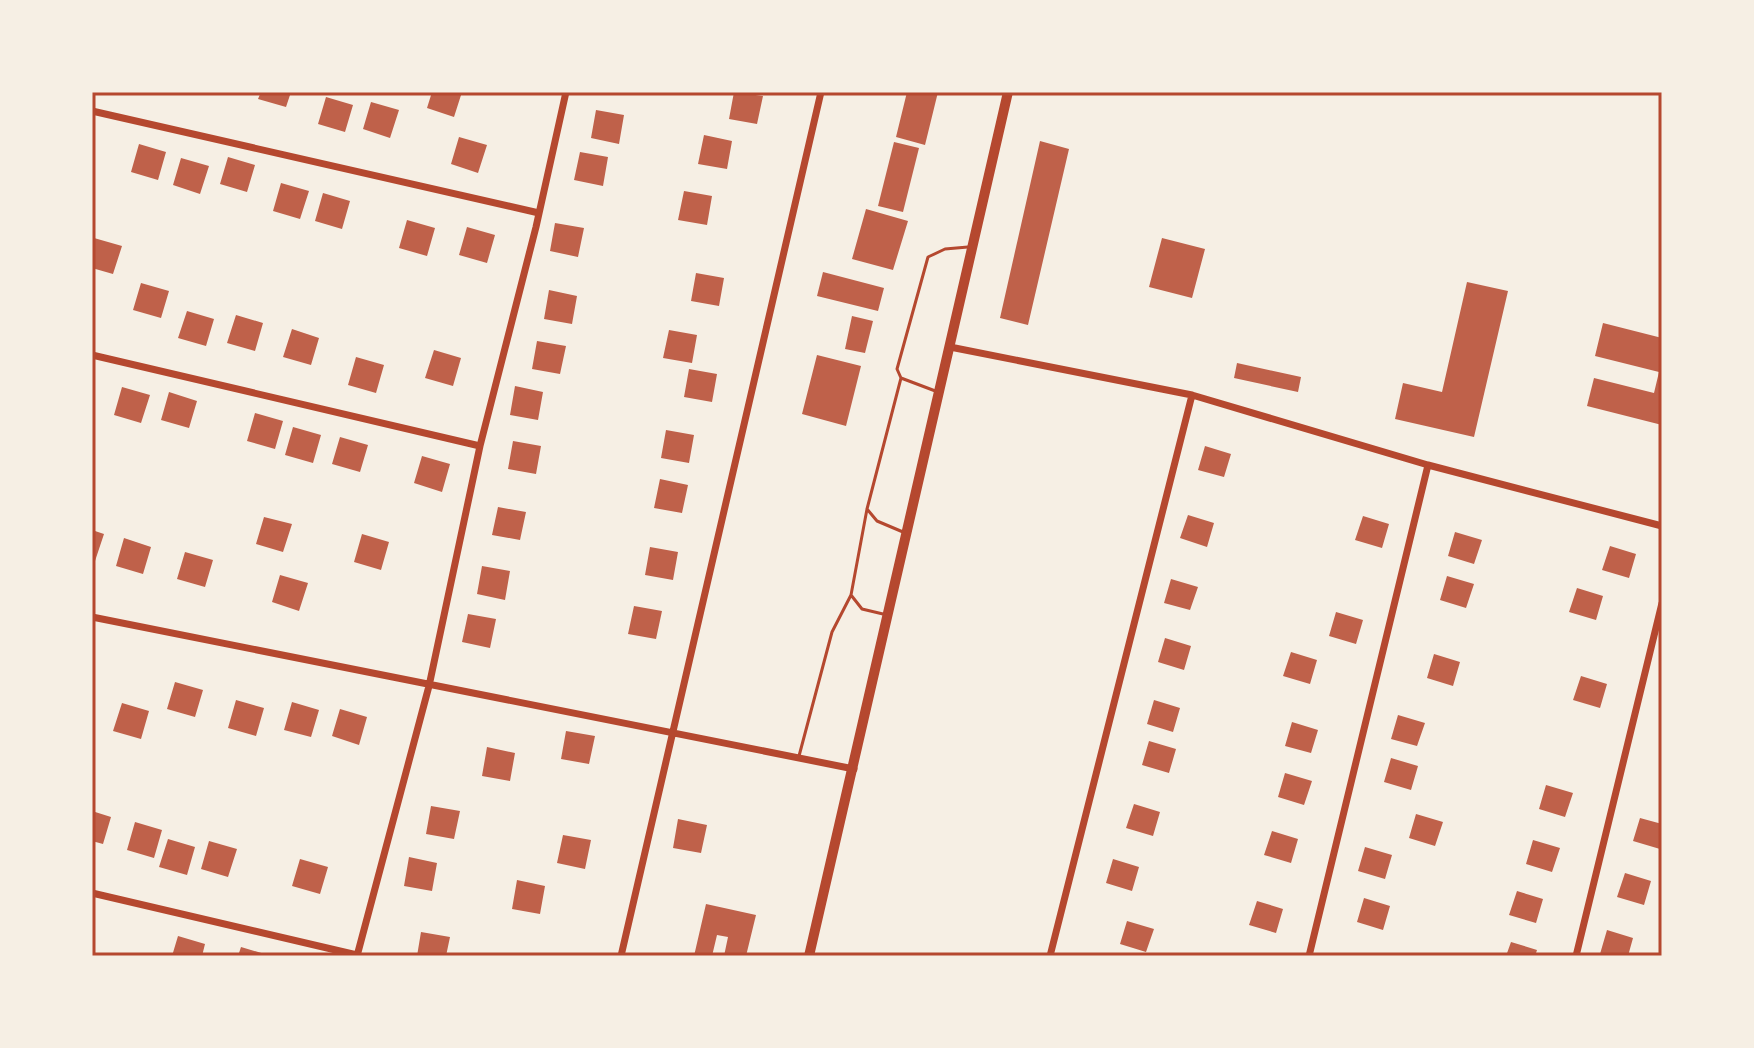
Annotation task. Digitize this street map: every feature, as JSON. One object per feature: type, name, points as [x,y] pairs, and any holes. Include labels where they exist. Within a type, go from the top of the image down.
[{"type":"main road","points":[[809,956],[1008,92]]},
{"type":"street","points":[[92,893],[357,956],[429,686],[480,446],[566,92]]},
{"type":"street","points":[[621,956],[821,92]]},
{"type":"street","points":[[92,111],[539,213]]},
{"type":"street","points":[[950,347],[1192,395],[1428,465],[1662,526]]},
{"type":"street","points":[[92,355],[480,446]]},
{"type":"street","points":[[1050,956],[1192,395]]},
{"type":"street","points":[[1309,956],[1428,465]]},
{"type":"street","points":[[1576,956],[1662,603]]},
{"type":"street","points":[[92,617],[854,769]]},
{"type":"lane","points":[[799,757],[832,632],[851,595],[867,509],[901,378],[897,369],[928,257],[945,249],[972,246]]},
{"type":"lane","points":[[901,378],[940,393]]},
{"type":"lane","points":[[867,509],[877,521],[905,533]]},
{"type":"lane","points":[[851,595],[862,609],[887,615]]},
{"type":"building","points":[[261,92],[291,92],[286,107],[258,99]]},
{"type":"building","points":[[432,92],[462,92],[454,117],[427,108]]},
{"type":"building","points":[[734,92],[763,96],[757,124],[729,119]]},
{"type":"building","points":[[907,92],[938,92],[925,145],[896,137]]},
{"type":"building","points":[[326,97],[353,105],[345,132],[318,124]]},
{"type":"building","points":[[371,102],[399,110],[390,138],[363,129]]},
{"type":"building","points":[[596,110],[624,115],[619,144],[591,138]]},
{"type":"building","points":[[704,135],[732,141],[727,169],[698,164]]},
{"type":"building","points":[[459,137],[487,145],[478,173],[451,164]]},
{"type":"building","points":[[1040,141],[1069,149],[1028,325],[1000,318]]},
{"type":"building","points":[[894,142],[919,148],[903,212],[878,206]]},
{"type":"building","points":[[139,144],[166,152],[158,180],[131,172]]},
{"type":"building","points":[[580,152],[608,157],[603,186],[574,180]]},
{"type":"building","points":[[228,157],[255,165],[247,192],[220,184]]},
{"type":"building","points":[[181,158],[209,166],[200,194],[173,185]]},
{"type":"building","points":[[281,183],[309,191],[300,219],[273,211]]},
{"type":"building","points":[[684,191],[712,196],[707,225],[678,220]]},
{"type":"building","points":[[323,193],[350,201],[342,229],[315,221]]},
{"type":"building","points":[[866,209],[908,221],[893,270],[852,259]]},
{"type":"building","points":[[407,220],[435,228],[427,256],[399,248]]},
{"type":"building","points":[[555,223],[584,228],[578,257],[550,251]]},
{"type":"building","points":[[467,227],[495,235],[487,263],[459,255]]},
{"type":"building","points":[[94,238],[122,246],[113,274],[92,268]]},
{"type":"building","points":[[1162,238],[1205,249],[1192,298],[1149,287]]},
{"type":"building","points":[[823,272],[884,288],[878,311],[817,296]]},
{"type":"building","points":[[696,273],[724,278],[719,306],[691,301]]},
{"type":"building","points":[[1467,282],[1508,291],[1474,437],[1395,419],[1403,383],[1442,392]]},
{"type":"building","points":[[141,283],[169,291],[161,318],[133,310]]},
{"type":"building","points":[[549,290],[577,296],[572,324],[544,319]]},
{"type":"building","points":[[187,311],[214,319],[206,346],[178,338]]},
{"type":"building","points":[[236,315],[263,323],[255,351],[227,343]]},
{"type":"building","points":[[852,316],[873,321],[865,353],[845,349]]},
{"type":"building","points":[[1603,323],[1662,338],[1662,425],[1587,406],[1594,378],[1654,393],[1659,372],[1595,356]]},
{"type":"building","points":[[292,329],[319,338],[311,365],[283,357]]},
{"type":"building","points":[[669,330],[697,335],[692,363],[663,358]]},
{"type":"building","points":[[537,341],[566,346],[560,374],[532,369]]},
{"type":"building","points":[[434,350],[461,358],[453,386],[425,378]]},
{"type":"building","points":[[817,355],[861,366],[846,426],[802,414]]},
{"type":"building","points":[[356,357],[384,365],[376,393],[348,385]]},
{"type":"building","points":[[1237,363],[1301,377],[1298,392],[1234,378]]},
{"type":"building","points":[[689,369],[717,374],[712,402],[684,397]]},
{"type":"building","points":[[515,386],[543,392],[538,420],[510,415]]},
{"type":"building","points":[[122,387],[150,395],[141,423],[114,415]]},
{"type":"building","points":[[169,392],[197,401],[189,428],[161,420]]},
{"type":"building","points":[[255,413],[283,421],[275,449],[247,441]]},
{"type":"building","points":[[293,427],[321,435],[313,463],[285,455]]},
{"type":"building","points":[[666,430],[694,435],[689,463],[661,458]]},
{"type":"building","points":[[340,437],[368,445],[360,472],[332,464]]},
{"type":"building","points":[[513,441],[541,446],[536,474],[508,469]]},
{"type":"building","points":[[1205,446],[1231,454],[1224,477],[1198,470]]},
{"type":"building","points":[[422,456],[450,464],[442,492],[414,483]]},
{"type":"building","points":[[660,479],[688,485],[682,513],[654,508]]},
{"type":"building","points":[[498,507],[526,512],[520,540],[492,535]]},
{"type":"building","points":[[1188,515],[1214,523],[1207,547],[1180,538]]},
{"type":"building","points":[[1363,516],[1389,524],[1382,548],[1355,540]]},
{"type":"building","points":[[264,517],[292,524],[283,552],[256,544]]},
{"type":"building","points":[[92,530],[104,534],[95,561],[92,560]]},
{"type":"building","points":[[1455,532],[1482,540],[1474,564],[1448,556]]},
{"type":"building","points":[[362,534],[389,542],[381,570],[354,562]]},
{"type":"building","points":[[124,538],[151,547],[143,574],[116,566]]},
{"type":"building","points":[[1610,546],[1636,554],[1629,578],[1602,570]]},
{"type":"building","points":[[650,547],[678,552],[673,580],[645,575]]},
{"type":"building","points":[[185,552],[213,560],[205,587],[177,579]]},
{"type":"building","points":[[482,566],[510,571],[505,600],[477,594]]},
{"type":"building","points":[[280,575],[308,583],[299,611],[272,602]]},
{"type":"building","points":[[1447,576],[1474,584],[1466,608],[1440,600]]},
{"type":"building","points":[[1171,579],[1198,587],[1190,610],[1164,603]]},
{"type":"building","points":[[1577,588],[1603,596],[1596,620],[1569,612]]},
{"type":"building","points":[[634,606],[662,611],[656,639],[628,634]]},
{"type":"building","points":[[1336,612],[1363,620],[1356,644],[1329,636]]},
{"type":"building","points":[[468,614],[496,619],[490,648],[462,642]]},
{"type":"building","points":[[1165,638],[1191,646],[1184,670],[1158,662]]},
{"type":"building","points":[[1291,652],[1317,660],[1310,684],[1283,676]]},
{"type":"building","points":[[1434,654],[1460,662],[1453,686],[1427,678]]},
{"type":"building","points":[[1581,676],[1607,684],[1600,708],[1573,700]]},
{"type":"building","points":[[175,682],[203,690],[195,717],[167,709]]},
{"type":"building","points":[[236,700],[264,708],[256,736],[228,728]]},
{"type":"building","points":[[1154,700],[1180,708],[1173,732],[1147,724]]},
{"type":"building","points":[[292,702],[319,710],[311,737],[284,730]]},
{"type":"building","points":[[122,703],[149,711],[141,739],[113,731]]},
{"type":"building","points":[[340,709],[367,717],[359,745],[332,736]]},
{"type":"building","points":[[1398,715],[1425,723],[1417,746],[1391,739]]},
{"type":"building","points":[[1292,722],[1318,730],[1311,753],[1285,746]]},
{"type":"building","points":[[566,731],[595,736],[589,764],[561,759]]},
{"type":"building","points":[[1149,741],[1176,749],[1169,773],[1142,765]]},
{"type":"building","points":[[487,747],[515,753],[510,781],[482,776]]},
{"type":"building","points":[[1391,758],[1418,766],[1411,790],[1384,782]]},
{"type":"building","points":[[1285,773],[1312,781],[1304,805],[1278,797]]},
{"type":"building","points":[[1546,785],[1573,793],[1565,817],[1539,809]]},
{"type":"building","points":[[1134,804],[1160,812],[1153,836],[1126,828]]},
{"type":"building","points":[[431,806],[460,811],[454,839],[426,834]]},
{"type":"building","points":[[92,811],[111,817],[103,844],[92,841]]},
{"type":"building","points":[[1416,814],[1443,822],[1435,846],[1409,838]]},
{"type":"building","points":[[1640,818],[1662,824],[1660,849],[1633,841]]},
{"type":"building","points":[[678,819],[707,825],[701,853],[673,848]]},
{"type":"building","points":[[135,822],[162,830],[154,858],[127,850]]},
{"type":"building","points":[[1272,831],[1298,839],[1291,863],[1264,855]]},
{"type":"building","points":[[563,835],[591,840],[585,869],[557,863]]},
{"type":"building","points":[[168,839],[195,847],[187,875],[159,867]]},
{"type":"building","points":[[1533,840],[1560,848],[1552,872],[1526,864]]},
{"type":"building","points":[[209,841],[237,849],[228,877],[201,869]]},
{"type":"building","points":[[1365,847],[1392,855],[1385,879],[1358,871]]},
{"type":"building","points":[[409,857],[437,863],[432,891],[404,886]]},
{"type":"building","points":[[300,859],[328,867],[320,894],[292,886]]},
{"type":"building","points":[[1113,859],[1139,867],[1132,891],[1106,883]]},
{"type":"building","points":[[1625,873],[1651,881],[1644,905],[1617,897]]},
{"type":"building","points":[[517,880],[545,886],[540,914],[512,909]]},
{"type":"building","points":[[1517,891],[1543,899],[1536,923],[1509,915]]},
{"type":"building","points":[[1364,898],[1390,906],[1383,930],[1357,922]]},
{"type":"building","points":[[1257,901],[1283,909],[1276,933],[1249,925]]},
{"type":"building","points":[[706,904],[756,915],[746,956],[724,956],[728,937],[717,935],[712,956],[694,956]]},
{"type":"building","points":[[1127,921],[1154,929],[1146,952],[1120,944]]},
{"type":"building","points":[[1607,930],[1633,938],[1628,956],[1600,954]]},
{"type":"building","points":[[421,932],[450,937],[446,956],[417,956]]},
{"type":"building","points":[[178,936],[205,944],[202,956],[172,956]]},
{"type":"building","points":[[1511,942],[1537,950],[1535,956],[1506,956]]},
{"type":"building","points":[[241,947],[268,955],[268,956],[238,956]]}]
